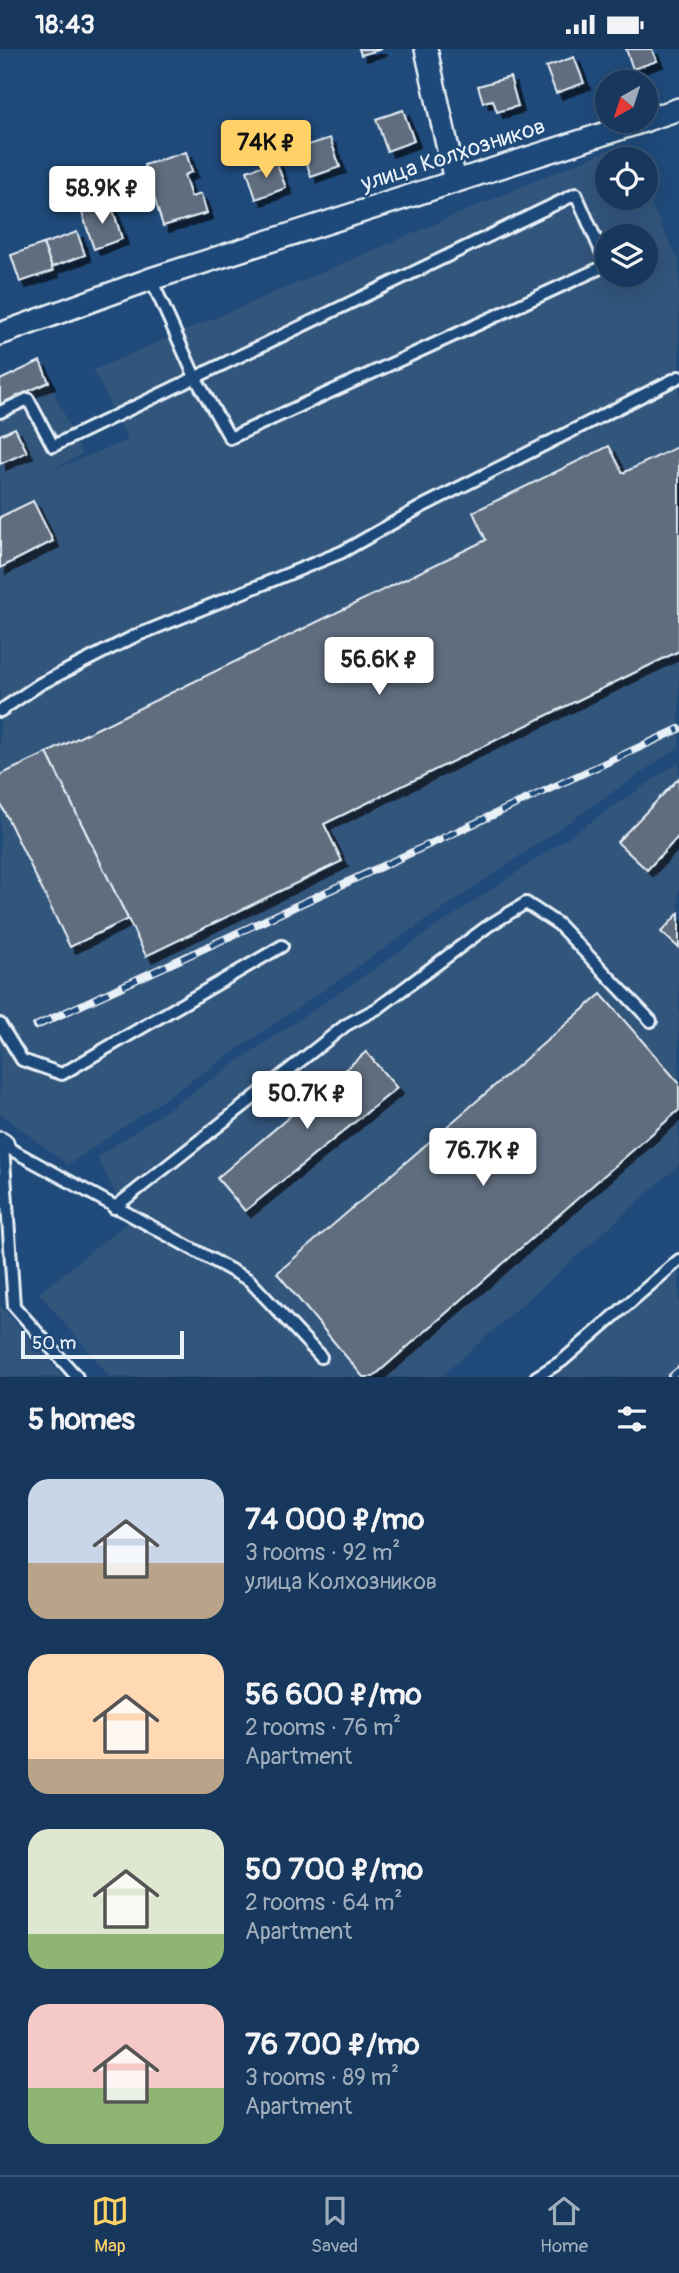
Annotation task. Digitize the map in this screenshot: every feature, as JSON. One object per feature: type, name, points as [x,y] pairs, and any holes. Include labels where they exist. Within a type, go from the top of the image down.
[{"type":"street","points":[[426,49],[455,181]]},
{"type":"street","name":"улица Колхозников","points":[[658,116],[679,110]]},
{"type":"street","name":"улица Колхозников","points":[[0,334],[151,279],[605,133]]},
{"type":"lane","points":[[0,412],[28,399],[53,446],[576,194],[595,238]]},
{"type":"lane","points":[[151,279],[195,377],[230,438],[595,271]]},
{"type":"lane","points":[[0,711],[40,684],[133,637],[342,552],[423,506],[679,377]]},
{"type":"lane","points":[[114,1208],[345,1025],[379,1008],[488,926],[526,904],[558,924],[651,1021]]},
{"type":"lane","points":[[0,1024],[22,1060],[62,1074],[282,946]]},
{"type":"lane","points":[[2,1144],[249,1280],[321,1357]]},
{"type":"lane","points":[[2,1144],[14,1306],[77,1377]]},
{"type":"lane","points":[[536,1377],[562,1361],[679,1260]]},
{"type":"shaded area","points":[[595,156],[595,210],[654,210],[679,261],[679,747],[68,1165],[0,1113],[0,380],[40,361],[82,454],[52,470],[128,440],[93,370]]},
{"type":"shaded area","points":[[679,762],[679,1165],[441,1377],[110,1377],[39,1293],[129,1221],[97,1157]]},
{"type":"shaded area","points":[[679,1268],[679,1377],[553,1377],[567,1366]]},
{"type":"shaded area","points":[[0,1305],[63,1377],[0,1377]]},
{"type":"building","points":[[359,49],[382,49],[361,55]]},
{"type":"building","points":[[626,49],[652,49],[657,61],[633,69]]},
{"type":"building","points":[[574,57],[584,83],[556,93],[546,67]]},
{"type":"building","points":[[510,77],[518,106],[497,112],[493,100],[483,102],[478,86]]},
{"type":"building","points":[[403,110],[414,141],[387,151],[376,119]]},
{"type":"building","points":[[330,138],[340,167],[311,177],[302,147]]},
{"type":"building","points":[[186,152],[192,172],[184,175],[191,197],[201,194],[207,213],[163,226],[144,165]]},
{"type":"building","points":[[276,161],[286,188],[256,199],[247,171]]},
{"type":"building","points":[[111,203],[122,239],[94,249],[82,213]]},
{"type":"building","points":[[77,232],[85,255],[52,267],[43,244]]},
{"type":"building","points":[[43,244],[53,271],[20,282],[11,255]]},
{"type":"building","points":[[40,361],[49,382],[0,404],[0,380]]},
{"type":"building","points":[[15,428],[27,452],[0,464],[0,435]]},
{"type":"building","points":[[609,446],[623,473],[679,446],[679,651],[324,824],[342,861],[146,956],[47,753],[486,540],[473,512]]},
{"type":"building","points":[[33,501],[53,541],[0,568],[0,517]]},
{"type":"building","points":[[47,753],[128,919],[70,947],[0,803],[0,775]]},
{"type":"building","points":[[679,778],[679,836],[647,870],[617,842]]},
{"type":"building","points":[[679,913],[679,948],[661,932]]},
{"type":"building","points":[[601,994],[679,1083],[679,1110],[373,1377],[363,1377],[277,1273]]},
{"type":"building","points":[[366,1052],[397,1088],[245,1211],[217,1178]]},
{"type":"railway","points":[[36,1026],[679,729]]},
{"type":"railway","points":[[671,1377],[679,1370]]}]
